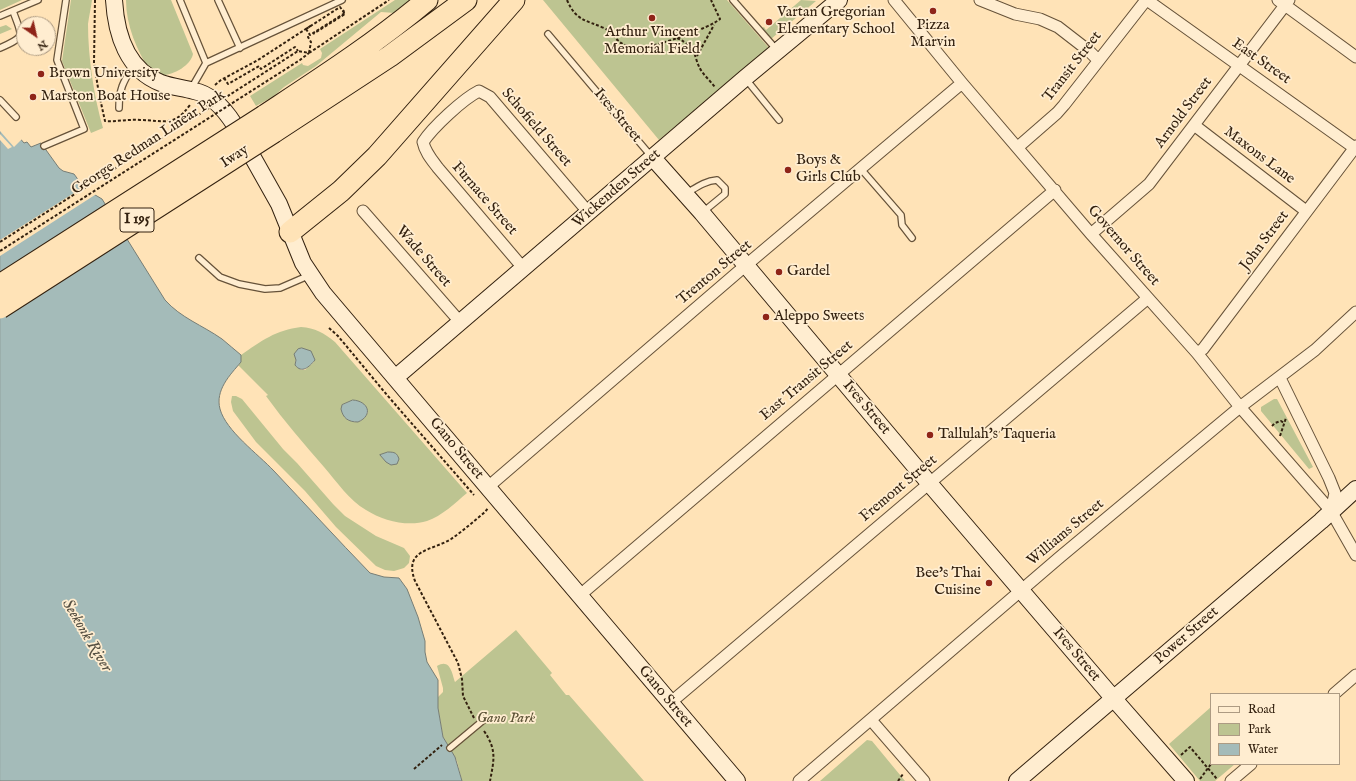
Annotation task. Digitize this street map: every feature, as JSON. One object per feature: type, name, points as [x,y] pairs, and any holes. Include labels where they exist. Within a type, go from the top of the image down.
[{"type":"highway","name":"Iway","points":[[0,308],[269,124],[356,55],[392,29],[427,0]]},
{"type":"highway","name":"Iway","points":[[0,284],[269,124],[390,56],[466,0]]},
{"type":"highway","points":[[290,232],[341,191],[366,168],[514,0]]},
{"type":"street","points":[[114,0],[115,17],[121,41],[134,64],[148,76],[161,83],[201,94]]},
{"type":"street","name":"Wickenden Street","points":[[395,378],[461,324],[745,78],[839,0]]},
{"type":"street","name":"Governor Street","points":[[894,0],[962,83],[1055,190],[1091,234],[1197,353],[1240,407],[1331,512],[1356,555]]},
{"type":"street","points":[[980,0],[1015,14],[1040,19],[1058,27],[1098,60]]},
{"type":"street","name":"Transit Street","points":[[1018,147],[1057,113],[1146,0]]},
{"type":"street","name":"East Street","points":[[1146,0],[1356,147]]},
{"type":"street","points":[[1284,2],[1356,57]]},
{"type":"street","name":"Arnold Street","points":[[1091,234],[1149,184],[1240,65],[1284,2]]},
{"type":"street","name":"Trenton Street","points":[[488,487],[962,83]]},
{"type":"street","name":"Schofield Street","points":[[424,147],[423,142],[428,135],[462,102],[479,91],[484,92],[490,96],[589,213]]},
{"type":"street","name":"Gano Street","points":[[201,94],[225,112],[234,124],[273,193],[298,252],[310,275],[329,300],[737,781]]},
{"type":"street","name":"Maxons Lane","points":[[1194,125],[1306,211]]},
{"type":"street","name":"Furnace Street","points":[[424,147],[438,168],[524,269]]},
{"type":"street","name":"John Street","points":[[1197,353],[1203,349],[1306,211],[1356,147]]},
{"type":"street","name":"Ives Street","points":[[653,158],[702,213],[929,483],[1114,699],[1193,780]]},
{"type":"street","name":"East Transit Street","points":[[579,596],[1055,190]]},
{"type":"street","name":"Wade Street","points":[[364,211],[461,324]]},
{"type":"street","name":"Fremont Street","points":[[670,703],[1148,298]]},
{"type":"street","name":"Williams Street","points":[[799,781],[1022,590],[1240,407],[1315,350],[1356,312]]},
{"type":"street","points":[[1280,378],[1335,493],[1331,512]]},
{"type":"street","name":"Power Street","points":[[1017,781],[1356,489]]},
{"type":"street","points":[[1335,693],[1356,675]]},
{"type":"street","points":[[871,720],[924,781]]},
{"type":"street","points":[[1232,781],[1250,765]]},
{"type":"lane","points":[[0,16],[38,0]]},
{"type":"lane","points":[[44,146],[84,129],[58,64],[57,54],[66,0]]},
{"type":"lane","points":[[180,0],[206,63],[201,94]]},
{"type":"lane","points":[[218,0],[240,48]]},
{"type":"lane","points":[[206,63],[342,0]]},
{"type":"lane","points":[[733,0],[778,51]]},
{"type":"lane","points":[[0,48],[16,40],[20,36],[13,11]]},
{"type":"lane","name":"Ives Street","points":[[548,34],[653,158]]},
{"type":"lane","points":[[118,108],[121,87],[134,64]]},
{"type":"lane","points":[[745,78],[778,120]]},
{"type":"lane","points":[[0,100],[16,116]]},
{"type":"lane","points":[[861,169],[901,215],[902,226],[912,238]]},
{"type":"lane","points":[[686,195],[698,186],[710,181],[717,180],[722,183],[725,188],[725,194],[702,213]]},
{"type":"lane","points":[[198,258],[220,277],[240,284],[265,289],[280,288],[310,275]]},
{"type":"lane","points":[[450,748],[486,718]]},
{"type":"path","points":[[95,0],[93,50],[94,63],[98,94],[105,121],[171,121],[183,114],[201,94],[224,78],[258,60],[340,6],[345,13],[339,17],[310,35],[306,29],[340,7],[342,10],[345,14],[308,37],[311,42],[309,52],[298,51],[295,47],[261,69],[259,66],[228,84],[224,78]]},
{"type":"path","name":"George Redman Linear Park","points":[[0,251],[300,60],[309,52],[389,0]]},
{"type":"path","points":[[567,0],[571,9],[578,17],[606,28],[618,41],[623,44],[640,48],[677,38],[714,24],[720,19],[711,0]]},
{"type":"path","points":[[697,57],[714,24]]},
{"type":"path","points":[[677,38],[693,48],[703,73],[724,97]]},
{"type":"path","points":[[0,242],[298,51]]},
{"type":"path","points":[[328,328],[338,336],[470,491]]},
{"type":"path","points":[[1280,436],[1287,415]]},
{"type":"path","points":[[1272,427],[1275,423],[1281,421],[1284,423]]},
{"type":"path","points":[[475,718],[463,696],[462,679],[458,663],[415,581],[412,566],[415,558],[422,551],[451,539],[488,508]]},
{"type":"path","points":[[482,728],[491,743],[493,751],[494,763],[490,781]]},
{"type":"path","points":[[414,769],[447,740]]},
{"type":"path","points":[[1180,756],[1190,747],[1217,779]]},
{"type":"path","points":[[1193,780],[1210,765]]},
{"type":"path","points":[[898,781],[903,774]]},
{"type":"green space","points":[[0,0],[22,0],[0,10]]},
{"type":"green space","points":[[71,0],[92,0],[88,24],[90,63],[94,90],[103,128],[91,133],[62,61]]},
{"type":"green space","points":[[126,0],[171,0],[193,54],[192,58],[186,65],[181,69],[167,75],[150,71],[133,37],[126,10]]},
{"type":"green space","points":[[395,0],[410,0],[395,13],[381,12],[316,66],[284,87],[274,96],[256,106],[250,96],[302,63],[303,65],[308,66],[321,58],[322,53],[320,49]]},
{"type":"green space","points":[[543,0],[727,0],[769,48],[659,140]]},
{"type":"green space","points":[[801,0],[816,1],[771,39],[762,28],[764,27],[766,30]]},
{"type":"green space","points":[[6,25],[12,29],[0,34],[0,27]]},
{"type":"green space","points":[[301,327],[315,330],[335,342],[467,493],[438,516],[420,523],[404,523],[388,520],[373,514],[354,501],[287,423],[266,396],[268,395],[238,365],[241,362],[241,355],[255,345],[276,333]],"holes":[[[296,360],[314,362],[305,370],[301,370],[295,362]],[[353,400],[368,412],[366,417],[360,421],[353,422],[342,405]]]},
{"type":"green space","points":[[232,396],[242,399],[283,449],[345,516],[376,536],[404,548],[410,556],[409,563],[404,568],[394,571],[385,570],[376,566],[336,527],[305,491],[256,442],[233,411],[231,402]]},
{"type":"green space","points":[[1274,399],[1277,399],[1313,467],[1309,469],[1261,411],[1261,407]]},
{"type":"green space","name":"Gano Park","points":[[516,630],[552,673],[550,675],[566,695],[569,695],[644,781],[462,781],[457,761],[443,737],[438,708],[438,697],[443,692],[443,688],[437,666],[441,664],[448,665],[455,682]]},
{"type":"green space","points":[[1210,708],[1210,765],[1234,765],[1215,781],[1200,781],[1169,744]]},
{"type":"green space","points":[[867,740],[872,741],[905,781],[820,781]]},
{"type":"water","name":"Seekonk River","points":[[0,115],[24,143],[27,142],[31,147],[41,143],[59,168],[63,171],[74,174],[85,189],[102,199],[165,300],[171,306],[185,317],[222,339],[241,355],[241,362],[224,383],[220,395],[220,409],[229,426],[243,442],[274,471],[370,573],[384,577],[399,578],[407,589],[418,617],[425,641],[427,662],[438,680],[438,708],[443,737],[455,757],[462,781],[0,781]]},
{"type":"water","points":[[302,348],[311,351],[315,360],[308,367],[300,369],[295,365],[296,360],[294,354],[298,349]]},
{"type":"water","points":[[353,400],[362,403],[367,409],[366,416],[358,422],[346,419],[341,409],[342,405]]},
{"type":"water","points":[[388,452],[395,453],[397,455],[399,459],[397,464],[391,465],[380,455]]},
{"type":"pier","points":[[0,113],[23,138],[14,147],[0,131]]},
{"type":"pier","points":[[0,134],[12,147],[8,149],[0,140]]},
{"type":"pier","points":[[85,186],[98,193],[0,256],[0,240]]},
{"type":"place","name":"Pizza Marvin","points":[[933,11]]},
{"type":"place","name":"Arthur Vincent Memorial Field","points":[[652,18]]},
{"type":"place","name":"Vartan Gregorian Elementary School","points":[[769,22]]},
{"type":"place","name":"Brown University","points":[[41,74]]},
{"type":"place","name":"Marston Boat House","points":[[33,97]]},
{"type":"place","name":"Boys & Girls Club","points":[[788,170]]},
{"type":"place","name":"Gardel","points":[[779,272]]},
{"type":"place","name":"Aleppo Sweets","points":[[766,317]]},
{"type":"place","name":"Tallulah's Taqueria","points":[[930,435]]},
{"type":"place","name":"Bee's Thai Cuisine","points":[[989,583]]}]
